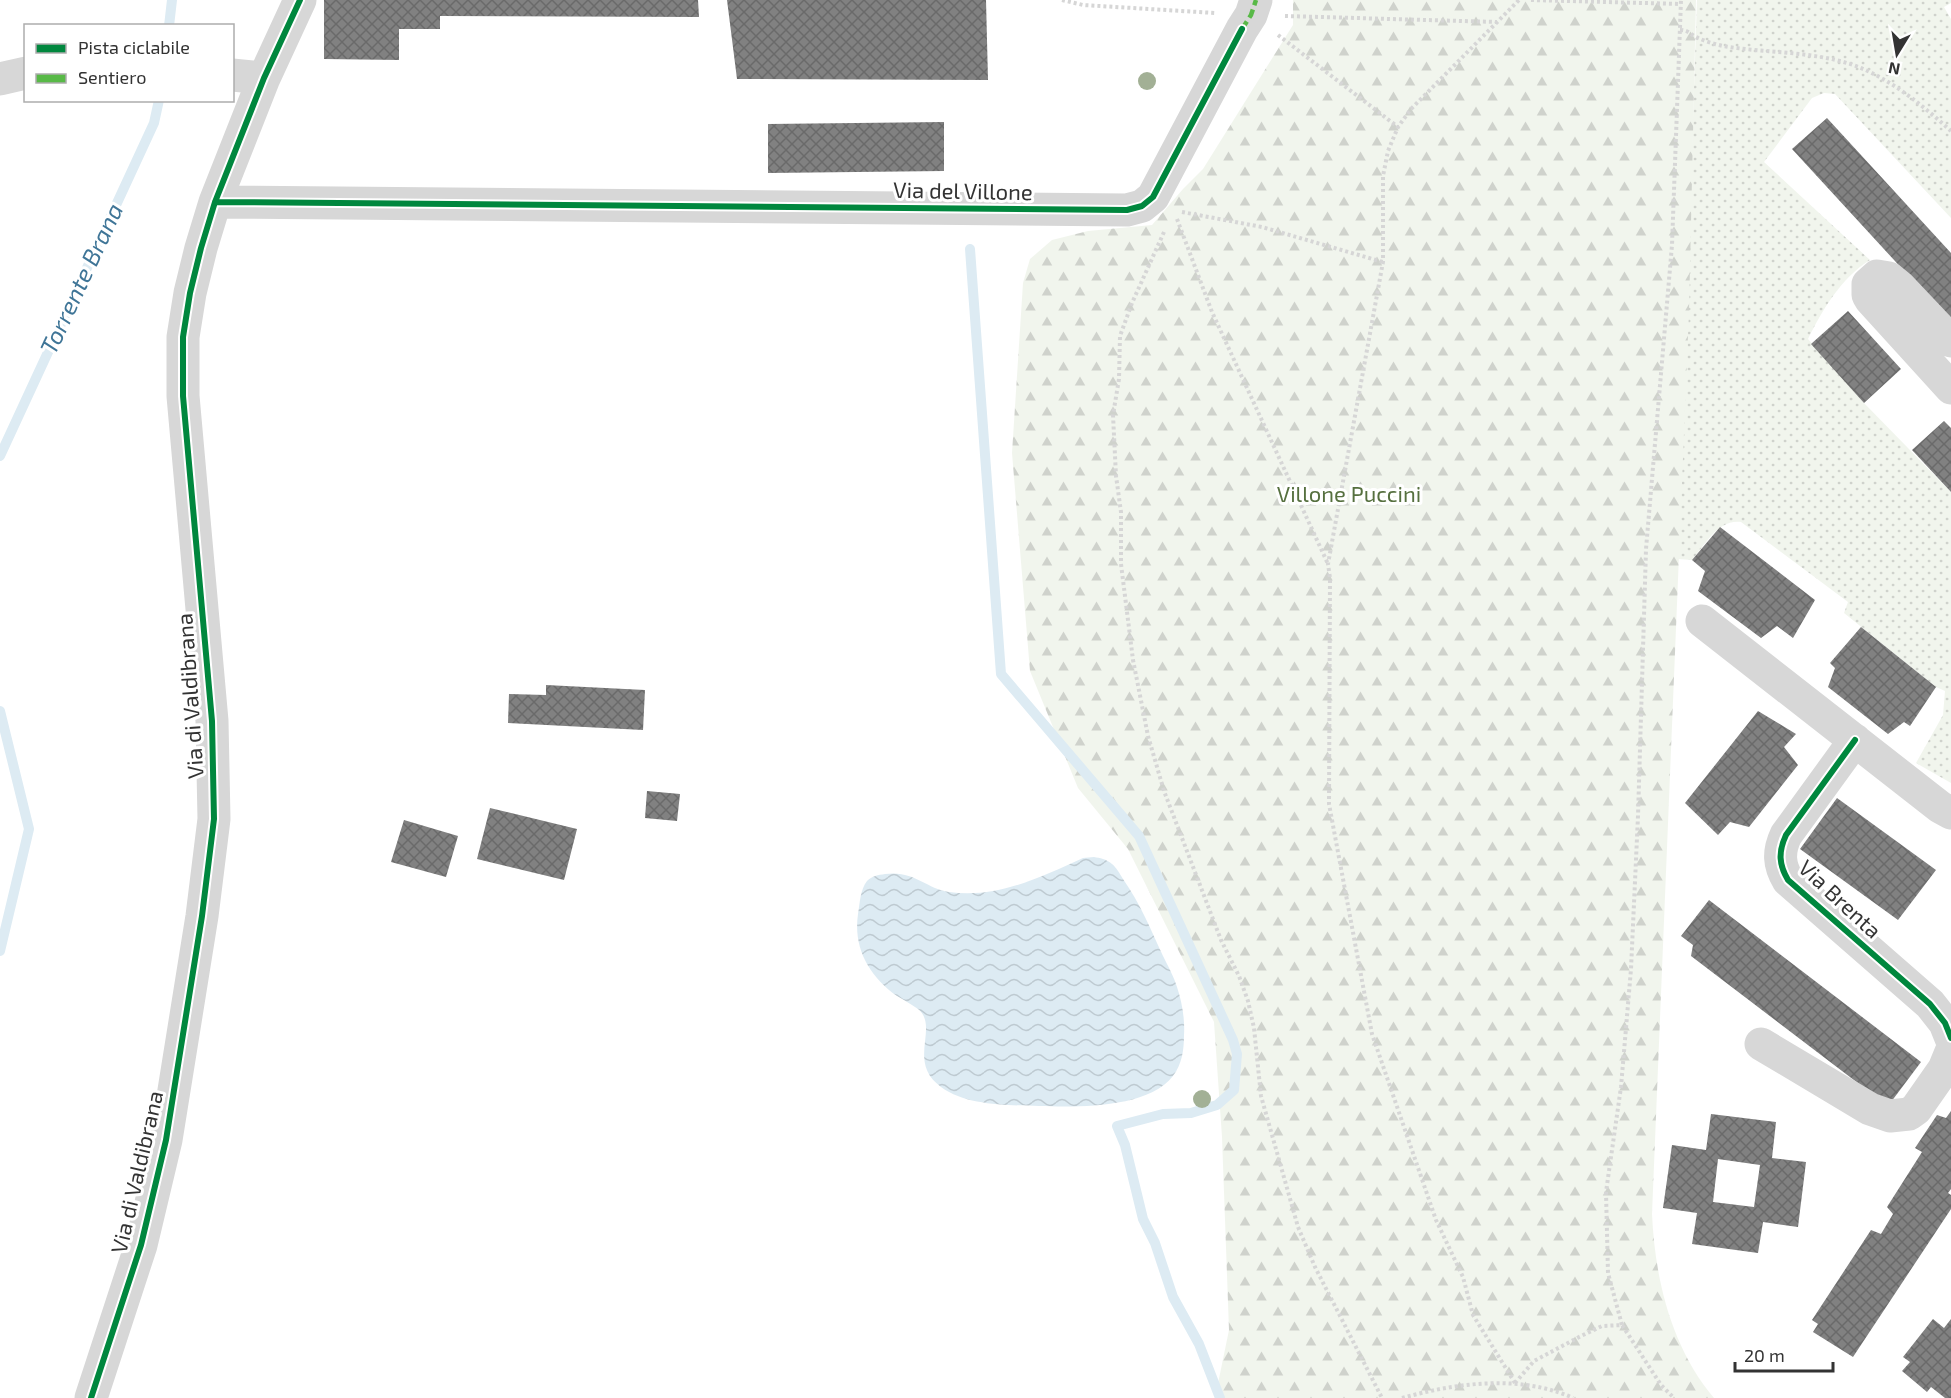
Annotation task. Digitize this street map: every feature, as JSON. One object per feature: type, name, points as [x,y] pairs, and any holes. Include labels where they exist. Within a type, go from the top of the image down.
[{"type":"street","name":"Via di Valdibrana","points":[[91,1398],[141,1245],[166,1140],[202,916],[214,819],[212,721],[183,396],[183,337],[190,293],[248,77],[300,0]]},
{"type":"street","points":[[1163,204],[1190,125],[1250,15]]},
{"type":"street","points":[[0,79],[24,73]]},
{"type":"street","name":"Via del Villone","points":[[215,202],[1118,211],[1163,204]]},
{"type":"street","points":[[1951,341],[1900,286],[1889,278],[1877,276],[1868,284],[1868,295],[1871,300],[1951,388]]},
{"type":"street","points":[[1702,621],[1940,807],[1951,813]]},
{"type":"street","name":"Via Brenta","points":[[1855,740],[1786,836],[1780,854],[1783,872],[1788,880],[1930,1004],[1945,1023],[1951,1038]]},
{"type":"street","points":[[1761,1044],[1870,1109],[1890,1116],[1909,1114],[1916,1108],[1944,1069],[1951,1052]]},
{"type":"path","points":[[1062,0],[1083,5],[1250,15],[1497,22]]},
{"type":"path","points":[[1328,564],[1383,262],[1383,176],[1388,151],[1398,127],[1411,110],[1519,0]]},
{"type":"path","points":[[1531,0],[1681,2],[1672,245],[1647,549],[1638,816],[1630,969],[1621,1087],[1606,1192],[1608,1273],[1622,1325],[1661,1384],[1674,1398]]},
{"type":"path","points":[[1680,30],[1720,45],[1823,58],[1868,71],[1928,110],[1951,131]]},
{"type":"path","points":[[1290,43],[1398,127]]},
{"type":"path","points":[[1163,204],[1262,227],[1383,262]]},
{"type":"path","points":[[1163,204],[1328,564],[1330,578],[1329,804],[1372,1034],[1436,1220],[1462,1277],[1473,1315],[1515,1383]]},
{"type":"path","points":[[1163,204],[1120,336],[1119,379],[1113,415],[1122,512],[1121,564],[1133,660],[1148,736],[1164,791],[1221,940],[1239,976],[1248,1001],[1254,1028],[1261,1096],[1298,1227],[1315,1267],[1382,1398]]},
{"type":"path","points":[[1515,1383],[1534,1362],[1581,1336],[1602,1326],[1622,1325]]},
{"type":"path","points":[[1402,1398],[1444,1389],[1515,1383],[1544,1388],[1573,1398]]},
{"type":"green space","name":"Villone Puccini","points":[[1293,0],[1696,0],[1689,311],[1652,1214],[1657,1263],[1676,1335],[1699,1378],[1714,1398],[1215,1398],[1229,1330],[1222,1137],[1214,1022],[1128,849],[1078,788],[1030,671],[1012,453],[1023,283],[1030,259],[1052,240],[1088,231],[1152,225],[1203,169],[1293,25]]},
{"type":"green space","points":[[1697,0],[1951,0],[1951,3],[1944,7],[1951,19],[1951,218],[1835,94],[1824,93],[1812,98],[1764,162],[1870,260],[1842,285],[1808,339],[1864,403],[1951,492],[1951,783],[1916,763],[1943,715],[1945,691],[1936,687],[1844,613],[1848,602],[1741,522],[1733,522],[1719,529],[1692,560],[1678,559]]},
{"type":"water","points":[[1094,857],[1110,862],[1129,888],[1176,983],[1182,1005],[1184,1029],[1183,1051],[1173,1076],[1161,1087],[1146,1095],[1091,1106],[988,1103],[963,1098],[941,1087],[931,1077],[926,1067],[924,1016],[918,1009],[897,996],[878,980],[861,950],[857,926],[858,914],[862,892],[867,881],[878,875],[895,873],[912,877],[949,892],[984,892],[1018,885],[1083,858]]},
{"type":"building","points":[[324,0],[698,0],[699,17],[440,16],[440,29],[399,29],[399,60],[324,59]]},
{"type":"building","points":[[727,0],[986,0],[988,80],[737,79]]},
{"type":"building","points":[[1827,118],[1951,253],[1951,322],[1792,149]]},
{"type":"building","points":[[944,122],[944,171],[768,173],[768,124]]},
{"type":"building","points":[[1848,311],[1901,369],[1864,403],[1811,344]]},
{"type":"building","points":[[1944,421],[1951,428],[1951,492],[1912,450]]},
{"type":"building","points":[[1720,527],[1815,600],[1793,638],[1777,626],[1761,638],[1698,591],[1705,571],[1692,560]]},
{"type":"building","points":[[1861,627],[1936,687],[1910,726],[1904,722],[1888,734],[1828,687],[1835,668],[1830,663]]},
{"type":"building","points":[[546,685],[645,690],[643,730],[508,723],[509,694],[546,695]]},
{"type":"building","points":[[1758,711],[1796,734],[1784,747],[1798,765],[1749,827],[1730,822],[1718,835],[1685,803]]},
{"type":"building","points":[[647,791],[680,794],[677,821],[645,818]]},
{"type":"building","points":[[1837,798],[1936,870],[1898,920],[1800,849]]},
{"type":"building","points":[[490,808],[577,829],[564,880],[477,859]]},
{"type":"building","points":[[404,820],[458,836],[446,877],[391,862]]},
{"type":"building","points":[[1709,900],[1921,1062],[1888,1106],[1691,956],[1693,945],[1681,936]]},
{"type":"building","points":[[1951,1111],[1951,1189],[1948,1193],[1951,1195],[1951,1209],[1853,1357],[1813,1332],[1818,1324],[1812,1320],[1871,1230],[1881,1234],[1893,1214],[1887,1207],[1922,1152],[1915,1148],[1937,1115],[1946,1118]]},
{"type":"building","points":[[1711,1114],[1776,1122],[1772,1158],[1806,1162],[1798,1227],[1763,1222],[1758,1253],[1692,1244],[1697,1213],[1663,1208],[1672,1145],[1706,1150]],"holes":[[[1718,1159],[1760,1165],[1754,1207],[1713,1202]]]},
{"type":"building","points":[[1933,1319],[1944,1328],[1951,1319],[1951,1398],[1945,1398],[1931,1387],[1927,1392],[1902,1371],[1910,1362],[1903,1357]]},
{"type":"waterway","name":"Torrente Brana","points":[[169,24],[172,0]]},
{"type":"waterway","name":"Torrente Brana","points":[[0,456],[154,123],[159,102]]},
{"type":"waterway","points":[[970,249],[1001,674],[1139,836],[1233,1040],[1237,1054],[1234,1090],[1217,1105],[1191,1113],[1163,1114],[1117,1126],[1125,1145],[1143,1219],[1155,1243],[1173,1297],[1199,1344],[1220,1398]]},
{"type":"waterway","name":"Torrente Brana","points":[[0,711],[29,829],[0,951]]},
{"type":"marked path","points":[[1242,29],[1251,15],[1256,0]]},
{"type":"cycle path","points":[[91,1398],[141,1245],[166,1140],[202,916],[214,819],[212,721],[183,396],[183,337],[190,293],[215,202],[264,78],[300,0]]},
{"type":"cycle path","points":[[215,202],[1127,210],[1142,206],[1153,197],[1242,29]]},
{"type":"cycle path","points":[[1855,740],[1786,835],[1781,853],[1783,869],[1788,880],[1930,1004],[1945,1023],[1951,1038]]}]
